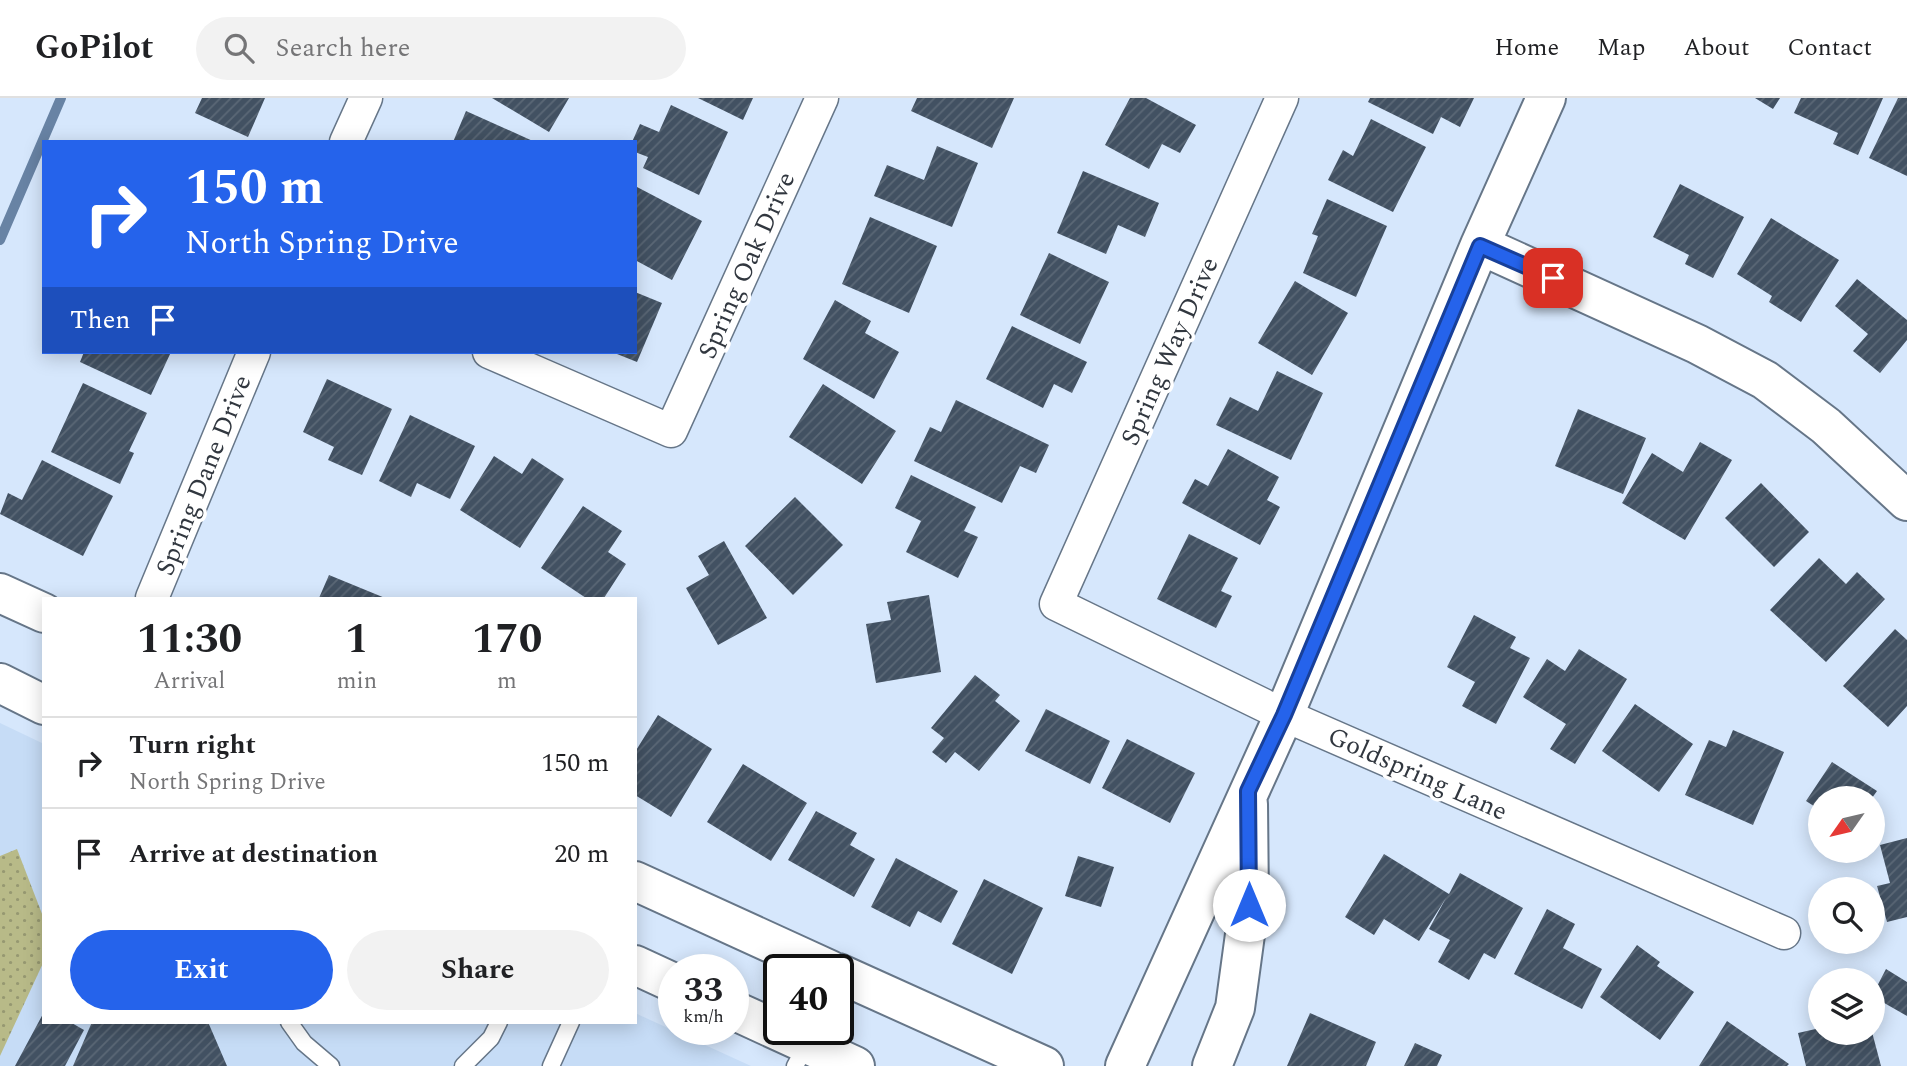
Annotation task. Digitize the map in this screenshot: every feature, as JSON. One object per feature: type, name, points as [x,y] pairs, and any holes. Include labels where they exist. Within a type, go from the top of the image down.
[{"type":"street","points":[[347,140],[366,98]]},
{"type":"street","name":"Spring Oak Drive","points":[[494,354],[671,432],[822,98]]},
{"type":"street","name":"Spring Way Drive","points":[[1056,604],[1282,98]]},
{"type":"street","points":[[1125,1066],[1284,715],[1480,246],[1546,98]]},
{"type":"street","points":[[1480,246],[1697,344],[1765,380],[1826,426],[1907,501]]},
{"type":"street","name":"Spring Dane Drive","points":[[152,597],[253,354]]},
{"type":"street","points":[[0,593],[42,611]]},
{"type":"street","name":"Goldspring Lane","points":[[1056,604],[1284,715],[1784,933]]},
{"type":"street","points":[[0,683],[42,704]]},
{"type":"street","points":[[1212,1066],[1235,1008],[1249,905],[1248,791]]},
{"type":"street","points":[[637,882],[795,954]]},
{"type":"street","points":[[637,966],[658,976]]},
{"type":"street","points":[[854,980],[1044,1066]]},
{"type":"street","points":[[749,1021],[801,1055],[855,1066]]},
{"type":"lane","points":[[290,1024],[304,1043],[331,1066]]},
{"type":"lane","points":[[463,1066],[491,1038],[498,1024]]},
{"type":"lane","points":[[551,1066],[570,1024]]},
{"type":"shaded area","points":[[0,723],[42,743],[42,1024],[637,1024],[637,1014],[658,1024],[658,1045],[705,1045],[751,1066],[0,1066]]},
{"type":"green space","points":[[17,849],[42,914],[42,965],[0,1056],[0,856]]},
{"type":"building","points":[[202,98],[265,98],[248,137],[195,113]]},
{"type":"building","points":[[492,98],[569,98],[549,132]]},
{"type":"building","points":[[698,98],[753,98],[743,120]]},
{"type":"building","points":[[917,98],[1014,98],[992,148],[911,111]]},
{"type":"building","points":[[1130,98],[1146,98],[1196,125],[1180,153],[1162,144],[1149,169],[1105,145]]},
{"type":"building","points":[[1370,98],[1474,98],[1460,127],[1441,117],[1433,134],[1368,102]]},
{"type":"building","points":[[1755,98],[1780,98],[1773,109]]},
{"type":"building","points":[[1801,98],[1883,98],[1858,155],[1833,144],[1838,133],[1794,113]]},
{"type":"building","points":[[1898,98],[1907,98],[1907,176],[1869,158]]},
{"type":"building","points":[[671,105],[728,132],[699,195],[643,168],[648,157],[637,153],[637,140],[633,140],[640,124],[659,132]]},
{"type":"building","points":[[466,111],[531,140],[454,140]]},
{"type":"building","points":[[1371,119],[1426,147],[1393,212],[1328,180],[1343,150],[1353,156]]},
{"type":"building","points":[[937,146],[978,163],[952,227],[874,196],[887,165],[924,180]]},
{"type":"building","points":[[1083,171],[1159,203],[1145,237],[1118,225],[1106,254],[1057,233]]},
{"type":"building","points":[[1680,184],[1744,217],[1713,278],[1685,264],[1689,255],[1653,237]]},
{"type":"building","points":[[637,187],[702,221],[672,280],[637,261]]},
{"type":"building","points":[[1327,199],[1387,226],[1356,297],[1303,273],[1318,236],[1312,234]]},
{"type":"building","points":[[870,217],[937,246],[909,313],[842,284]]},
{"type":"building","points":[[1771,218],[1839,260],[1801,322],[1769,302],[1772,296],[1737,274]]},
{"type":"building","points":[[1049,253],[1109,282],[1080,344],[1020,315]]},
{"type":"building","points":[[1857,279],[1907,320],[1907,340],[1880,373],[1853,351],[1868,334],[1835,306]]},
{"type":"building","points":[[1295,281],[1348,313],[1312,375],[1258,343]]},
{"type":"building","points":[[637,293],[662,303],[637,362],[617,354],[637,354]]},
{"type":"building","points":[[835,300],[871,321],[865,333],[899,352],[874,399],[803,359]]},
{"type":"building","points":[[1012,326],[1087,362],[1072,393],[1054,384],[1043,408],[986,379]]},
{"type":"building","points":[[83,354],[170,354],[151,395],[80,362]]},
{"type":"building","points":[[1277,371],[1323,393],[1291,460],[1216,425],[1230,397],[1258,411]]},
{"type":"building","points":[[327,379],[392,409],[362,475],[328,460],[334,447],[303,432]]},
{"type":"building","points":[[83,383],[147,413],[129,451],[134,453],[120,484],[51,452]]},
{"type":"building","points":[[823,384],[896,431],[862,484],[789,437]]},
{"type":"building","points":[[956,400],[1049,445],[1036,473],[1020,466],[1002,503],[914,461],[930,427],[941,432]]},
{"type":"building","points":[[1578,409],[1646,438],[1623,494],[1555,466]]},
{"type":"building","points":[[410,415],[475,446],[450,499],[417,483],[411,497],[379,481]]},
{"type":"building","points":[[1700,442],[1732,460],[1685,540],[1622,503],[1652,453],[1683,472]]},
{"type":"building","points":[[1228,449],[1279,477],[1267,500],[1280,507],[1260,545],[1182,503],[1195,479],[1208,486]]},
{"type":"building","points":[[494,456],[522,474],[532,458],[564,479],[520,548],[460,510]]},
{"type":"building","points":[[42,460],[113,496],[83,556],[0,514],[8,493],[22,500]]},
{"type":"building","points":[[911,475],[976,507],[964,531],[978,537],[958,578],[906,552],[921,521],[895,508]]},
{"type":"building","points":[[1761,483],[1809,532],[1774,567],[1725,518]]},
{"type":"building","points":[[795,497],[843,545],[793,595],[745,546]]},
{"type":"building","points":[[583,506],[622,531],[608,552],[626,564],[605,597],[584,597],[541,568]]},
{"type":"building","points":[[1189,534],[1238,558],[1221,591],[1232,596],[1216,628],[1157,599]]},
{"type":"building","points":[[724,541],[767,618],[718,645],[686,588],[709,575],[698,556]]},
{"type":"building","points":[[1819,558],[1846,584],[1857,572],[1885,599],[1826,662],[1770,610]]},
{"type":"building","points":[[329,575],[383,597],[319,597]]},
{"type":"building","points":[[929,595],[941,672],[876,683],[866,624],[891,620],[887,602]]},
{"type":"building","points":[[1474,615],[1516,637],[1510,648],[1530,658],[1496,724],[1462,706],[1475,682],[1447,667]]},
{"type":"building","points":[[1895,629],[1907,640],[1907,706],[1888,727],[1843,686]]},
{"type":"building","points":[[1579,649],[1627,679],[1575,764],[1550,749],[1566,724],[1523,697],[1547,659],[1565,671]]},
{"type":"building","points":[[975,675],[1000,695],[995,701],[1020,721],[979,771],[955,752],[946,763],[932,752],[944,738],[931,728]]},
{"type":"building","points":[[1635,704],[1693,744],[1659,792],[1602,751]]},
{"type":"building","points":[[1046,709],[1110,741],[1090,784],[1025,751]]},
{"type":"building","points":[[658,715],[712,749],[671,817],[637,796],[637,749]]},
{"type":"building","points":[[1733,730],[1784,752],[1753,825],[1685,795],[1709,740],[1726,747]]},
{"type":"building","points":[[1127,739],[1195,773],[1170,823],[1102,788]]},
{"type":"building","points":[[1832,762],[1869,786],[1816,786]]},
{"type":"building","points":[[743,764],[807,803],[771,861],[707,822]]},
{"type":"building","points":[[816,811],[857,833],[850,845],[875,859],[854,897],[788,860]]},
{"type":"building","points":[[1907,838],[1907,917],[1887,922],[1885,884],[1890,883],[1885,863],[1885,844]]},
{"type":"building","points":[[1384,854],[1449,894],[1460,873],[1523,908],[1495,959],[1484,953],[1469,980],[1438,962],[1450,940],[1429,929],[1446,898],[1419,941],[1384,919],[1374,935],[1345,917]]},
{"type":"building","points":[[1078,856],[1114,867],[1101,907],[1065,896]]},
{"type":"building","points":[[896,858],[958,891],[941,923],[918,911],[910,927],[871,907]]},
{"type":"building","points":[[984,879],[1043,908],[1012,974],[952,944]]},
{"type":"building","points":[[1547,909],[1575,924],[1563,948],[1602,969],[1582,1009],[1514,974]]},
{"type":"building","points":[[1637,945],[1660,962],[1657,966],[1694,992],[1660,1040],[1600,997]]},
{"type":"building","points":[[1886,969],[1907,982],[1907,1016],[1885,1003]]},
{"type":"building","points":[[1310,1013],[1376,1042],[1366,1066],[1287,1066]]},
{"type":"building","points":[[42,1016],[42,1024],[74,1024],[84,1030],[65,1066],[15,1066]]},
{"type":"building","points":[[1727,1021],[1789,1064],[1699,1066]]},
{"type":"building","points":[[91,1024],[209,1024],[227,1066],[73,1066]]},
{"type":"building","points":[[1808,1031],[1808,1045],[1875,1045],[1881,1066],[1806,1066],[1798,1033]]},
{"type":"building","points":[[1415,1043],[1442,1055],[1437,1066],[1404,1066]]},
{"type":"waterway","points":[[43,140],[61,98]]},
{"type":"waterway","points":[[0,240],[42,142]]},
{"type":"route","points":[[1249,905],[1248,791],[1284,715],[1480,246],[1553,278]]}]
